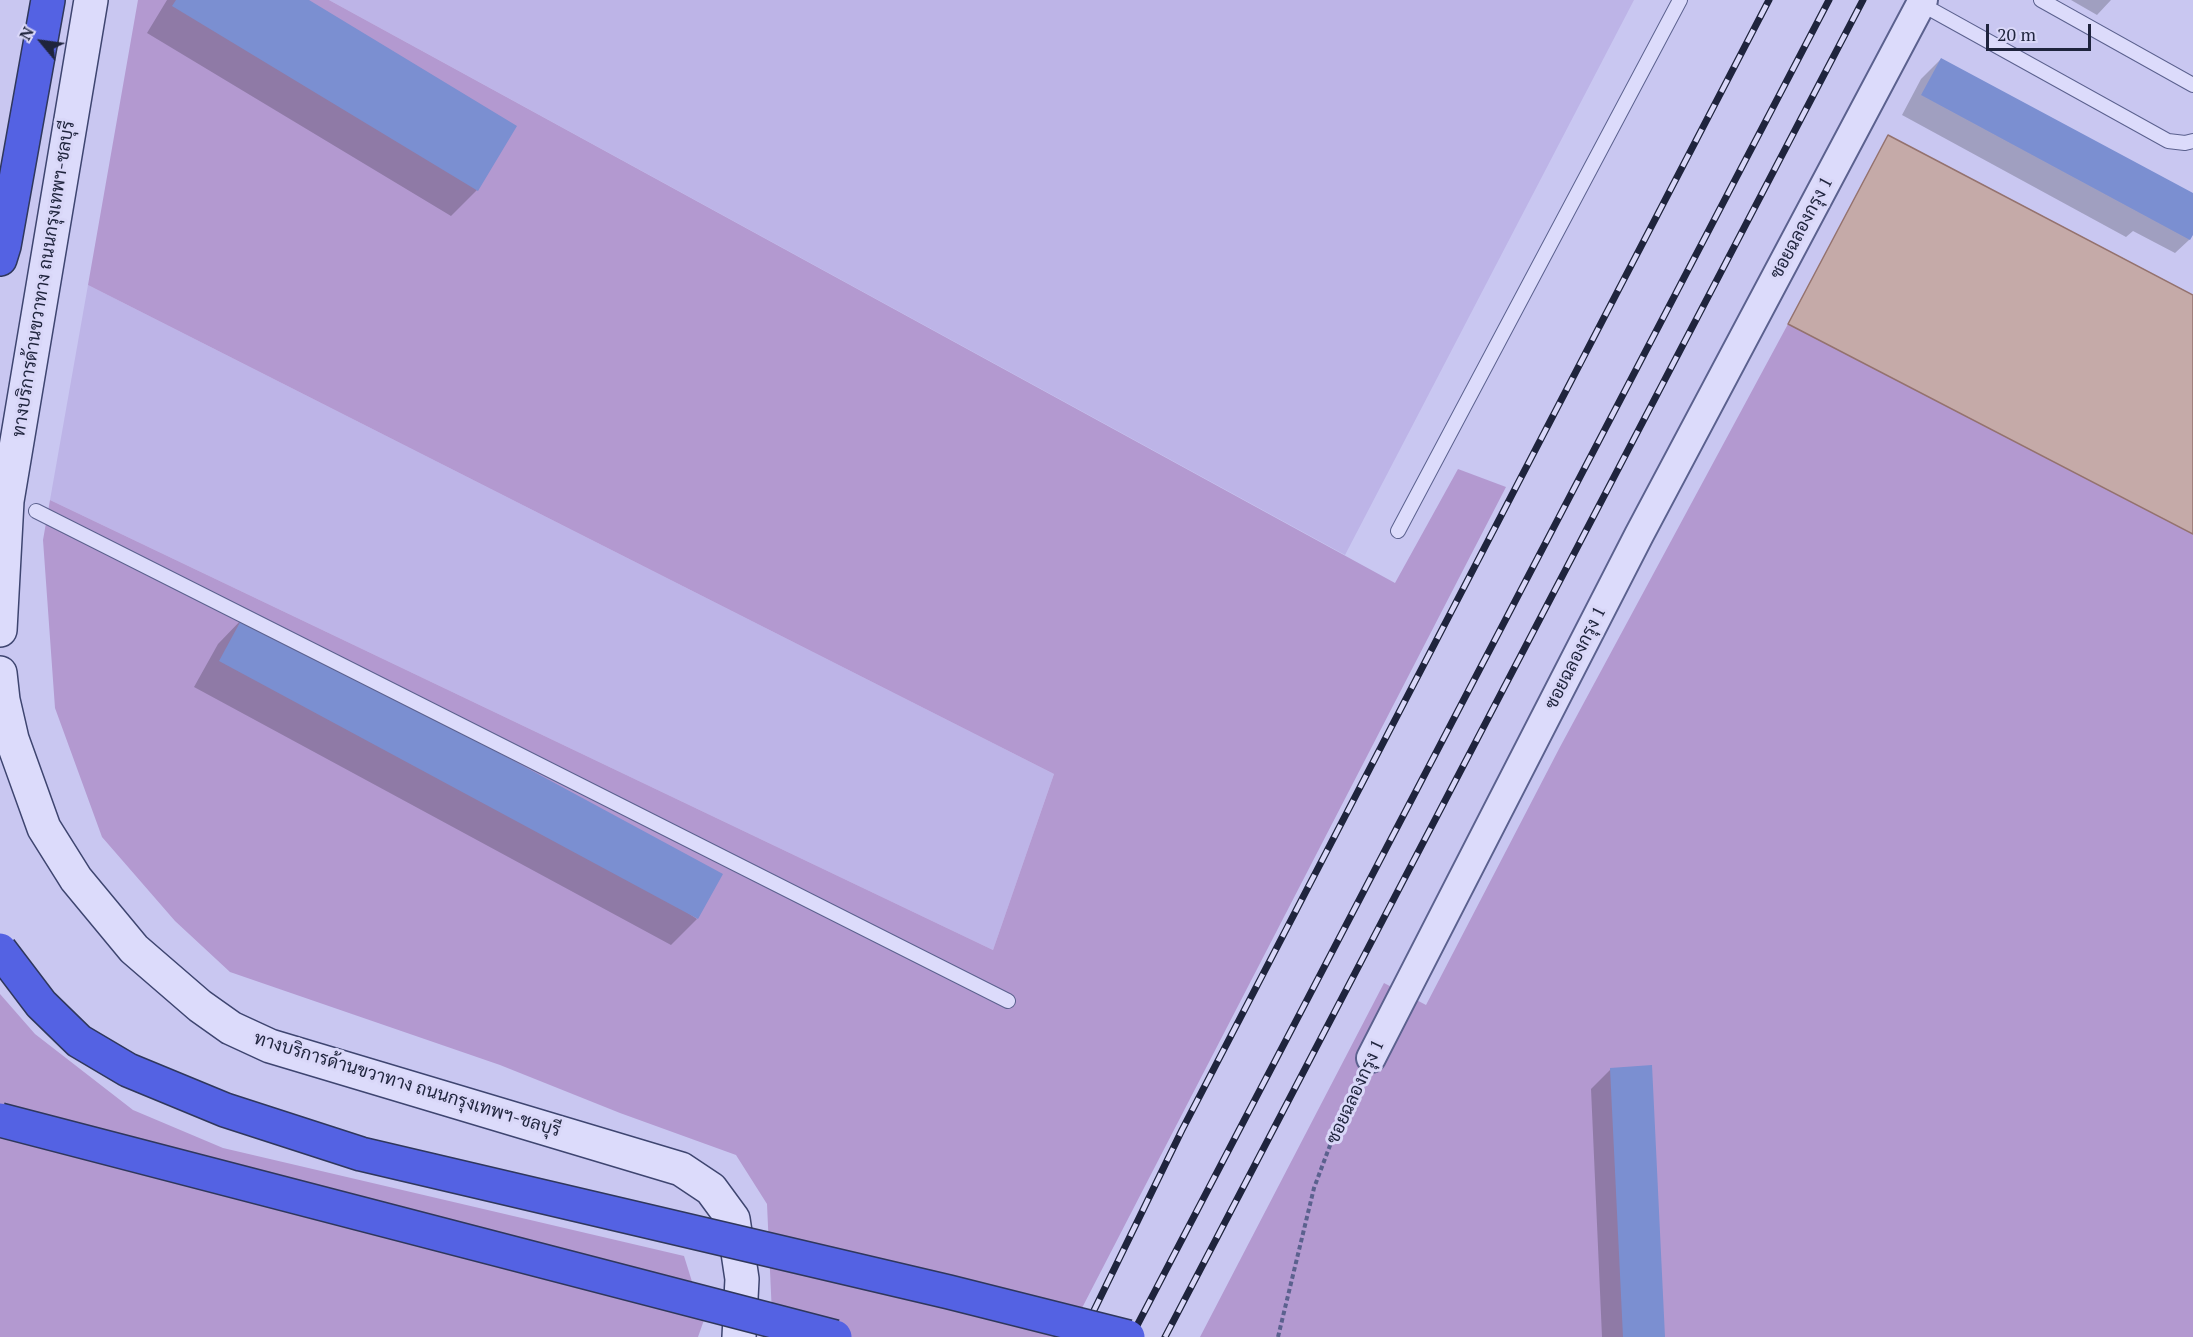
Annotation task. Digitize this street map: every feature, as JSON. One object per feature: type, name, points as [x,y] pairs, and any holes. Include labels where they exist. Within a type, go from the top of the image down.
[{"type":"highway","points":[[0,259],[48,0]]},
{"type":"highway","points":[[0,950],[41,1004],[79,1041],[128,1070],[225,1110],[361,1154],[949,1292],[1128,1337]]},
{"type":"highway","points":[[0,1120],[835,1337]]},
{"type":"main road","name":"ทางบริการด้านขวาทาง ถนนกรุงเทพฯ-ชลบุรี","points":[[0,630],[7,501],[91,0]]},
{"type":"main road","name":"ทางบริการด้านขวาทาง ถนนกรุงเทพฯ-ชลบุรี","points":[[0,673],[3,700],[12,739],[44,828],[75,879],[134,949],[200,1006],[231,1028],[270,1046],[681,1169],[711,1189],[733,1219],[742,1279],[739,1337]]},
{"type":"street","name":"ซอยฉลองกรุง 1","points":[[1371,1058],[1639,536],[1922,2]]},
{"type":"lane","points":[[1398,531],[1680,0]]},
{"type":"lane","points":[[2041,0],[2193,85]]},
{"type":"lane","points":[[1922,2],[2168,141],[2193,141]]},
{"type":"lane","points":[[36,511],[1008,1001]]},
{"type":"path","name":"ซอยฉลองกรุง 1","points":[[1278,1337],[1314,1188],[1341,1116],[1371,1058]]},
{"type":"shaded area","points":[[138,0],[329,0],[1395,583],[1458,469],[1506,487],[1067,1337],[773,1337],[767,1204],[736,1155],[620,1113],[500,1065],[230,972],[175,921],[102,837],[55,708],[43,540],[50,500],[993,950],[1054,774],[88,285]]},
{"type":"shaded area","points":[[329,0],[1634,0],[1345,555]]},
{"type":"shaded area","points":[[1888,135],[2193,295],[2193,534],[1788,324]]},
{"type":"shaded area","points":[[88,285],[1054,774],[993,950],[50,500]]},
{"type":"shaded area","points":[[1788,324],[2193,534],[2193,1337],[1200,1337],[1384,983],[1426,1005],[1560,747]]},
{"type":"shaded area","points":[[0,994],[35,1034],[133,1110],[223,1148],[684,1256],[704,1320],[698,1337],[0,1337]]},
{"type":"building","points":[[176,0],[309,0],[517,126],[478,191],[172,6]]},
{"type":"building","points":[[1941,58],[2193,193],[2193,235],[2190,240],[1921,95]]},
{"type":"building","points":[[244,615],[723,874],[698,919],[219,661]]},
{"type":"building","points":[[1652,1065],[1665,1337],[1623,1337],[1610,1068]]},
{"type":"railway","points":[[1081,1337],[1182,1130],[1769,0]]},
{"type":"railway","points":[[1131,1337],[1829,0]]},
{"type":"railway","points":[[1165,1337],[1863,0]]}]
